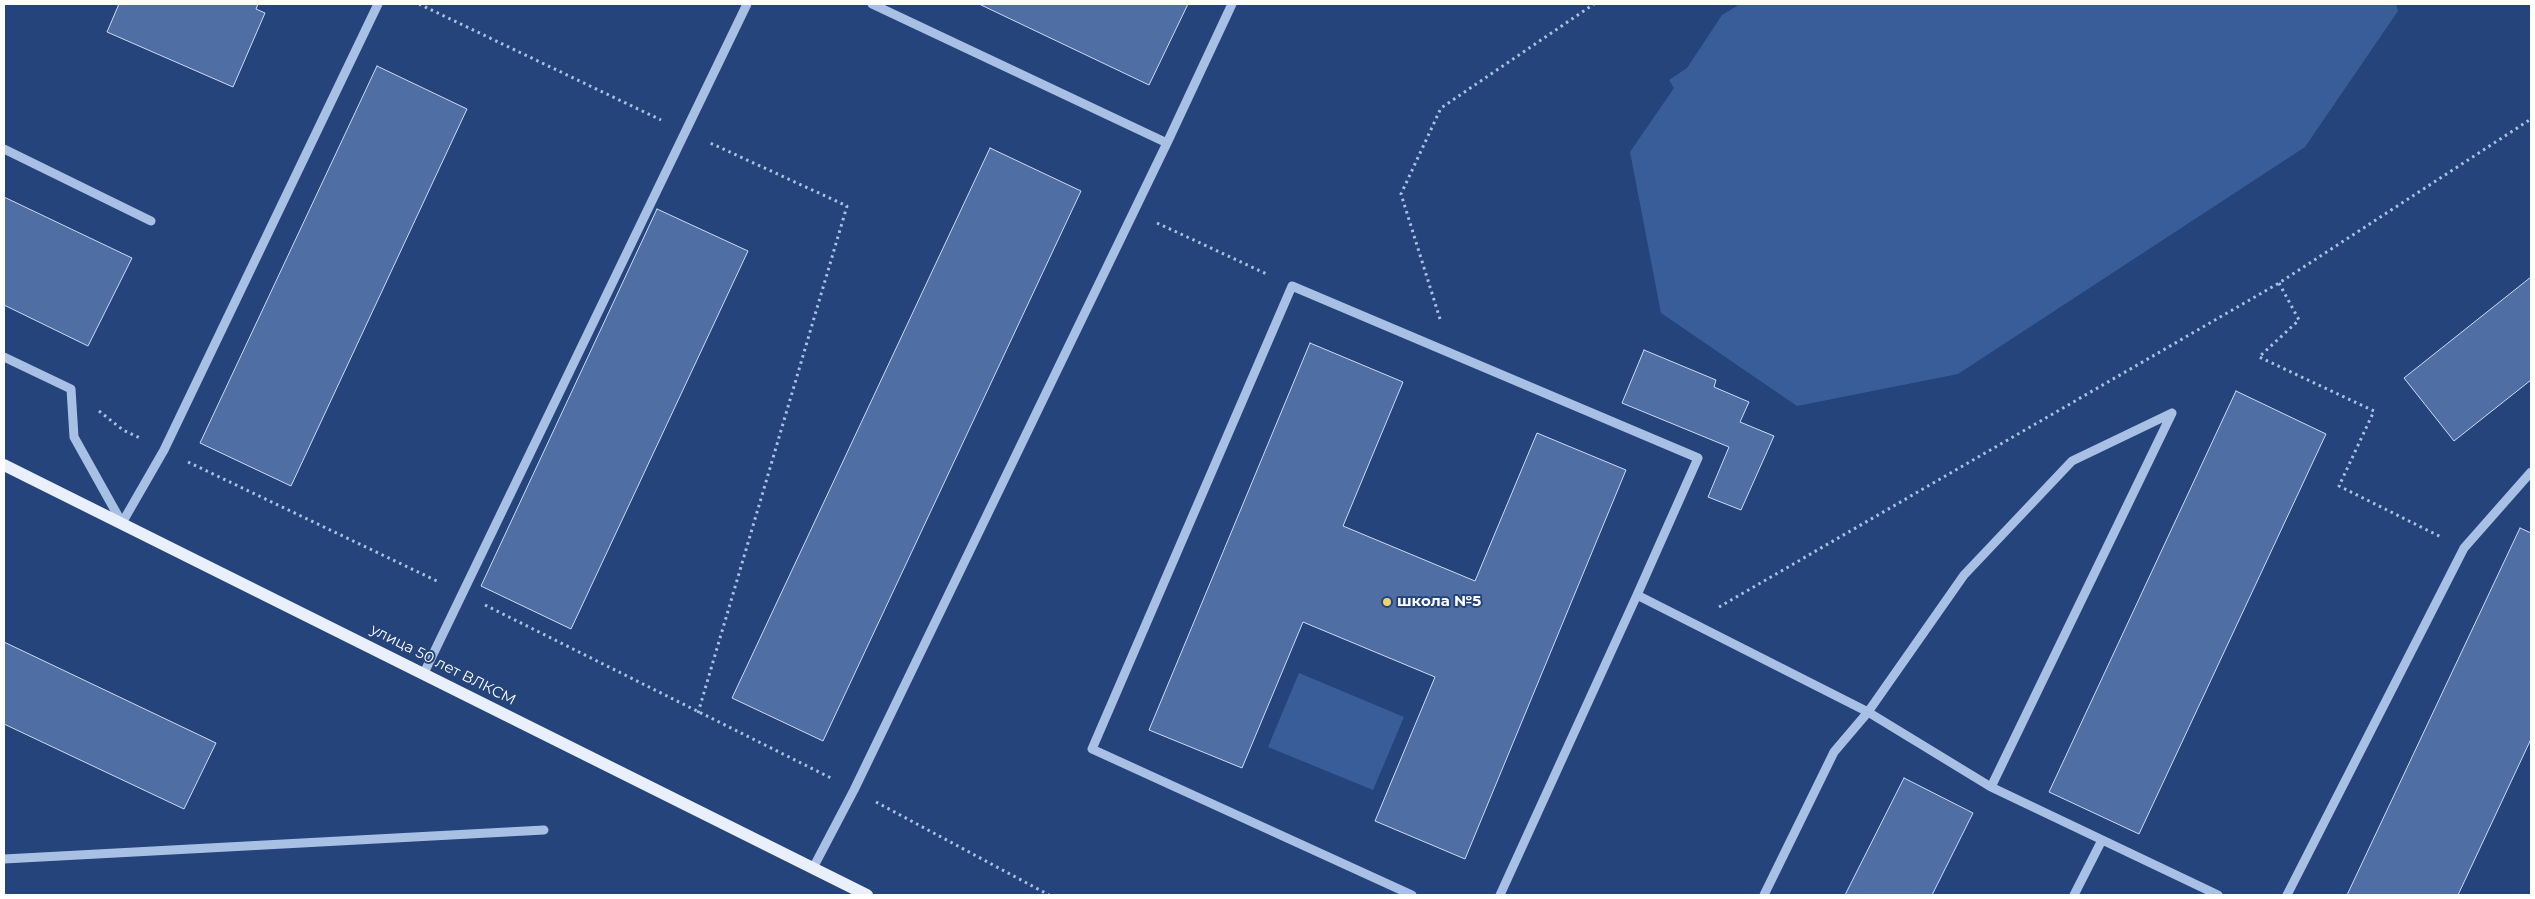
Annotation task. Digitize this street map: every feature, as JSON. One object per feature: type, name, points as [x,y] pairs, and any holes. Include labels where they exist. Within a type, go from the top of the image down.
[{"type":"main road","name":"улица 50 лет ВЛКСМ","points":[[4,465],[867,895]]},
{"type":"lane","points":[[122,523],[164,450],[378,4]]},
{"type":"lane","points":[[424,673],[747,4]]},
{"type":"lane","points":[[872,4],[1167,143]]},
{"type":"lane","points":[[813,868],[854,790],[1134,213],[1232,4]]},
{"type":"lane","points":[[4,149],[151,221]]},
{"type":"lane","points":[[1412,895],[1092,749],[1292,286],[1698,458],[1500,895]]},
{"type":"lane","points":[[4,357],[71,389],[74,437],[122,523]]},
{"type":"lane","points":[[1764,895],[1834,752],[1868,712],[1964,575],[2072,461],[2172,413],[1991,787]]},
{"type":"lane","points":[[2287,895],[2464,548],[2531,472]]},
{"type":"lane","points":[[1637,595],[1868,712],[1991,787],[2218,895]]},
{"type":"lane","points":[[4,859],[544,830]]},
{"type":"lane","points":[[2074,895],[2102,840]]},
{"type":"path","points":[[419,4],[686,132],[847,206],[698,713]]},
{"type":"path","points":[[1450,353],[1401,194],[1441,108],[1594,4]]},
{"type":"path","points":[[1690,623],[2279,283],[2531,119]]},
{"type":"path","points":[[1134,213],[1292,286]]},
{"type":"path","points":[[2279,283],[2299,320],[2258,357],[2374,411],[2339,486],[2464,548]]},
{"type":"path","points":[[164,450],[461,593],[854,790],[1049,895]]},
{"type":"shaded area","points":[[1740,4],[2396,4],[2398,11],[2305,147],[1958,374],[1797,406],[1661,313],[1630,152],[1674,88],[1669,80],[1687,68],[1722,15]]},
{"type":"shaded area","points":[[1299,673],[1404,717],[1373,790],[1268,747]]},
{"type":"building","points":[[119,4],[258,4],[256,9],[265,13],[233,87],[107,32]]},
{"type":"building","points":[[979,4],[1188,4],[1149,85]]},
{"type":"building","points":[[377,66],[467,109],[291,486],[200,443]]},
{"type":"building","points":[[990,148],[1081,191],[823,741],[732,698]]},
{"type":"building","points":[[4,197],[132,258],[88,346],[4,305]]},
{"type":"building","points":[[657,209],[748,251],[571,629],[481,586]]},
{"type":"building","points":[[2531,277],[2531,380],[2454,441],[2404,378]]},
{"type":"building","name":"школа №5","points":[[1310,343],[1403,382],[1343,526],[1475,581],[1537,433],[1626,470],[1465,859],[1375,821],[1435,677],[1303,622],[1242,768],[1149,730]]},
{"type":"building","points":[[1644,350],[1716,380],[1714,387],[1749,402],[1740,422],[1774,436],[1741,510],[1708,497],[1729,447],[1622,403]]},
{"type":"building","points":[[2236,391],[2326,434],[2139,834],[2049,792]]},
{"type":"building","points":[[2520,528],[2531,533],[2531,739],[2458,895],[2347,895]]},
{"type":"building","points":[[4,642],[216,743],[184,809],[4,724]]},
{"type":"building","points":[[1904,778],[1973,813],[1932,895],[1845,895]]},
{"type":"place","name":"школа №5","points":[[1387,602]]}]
